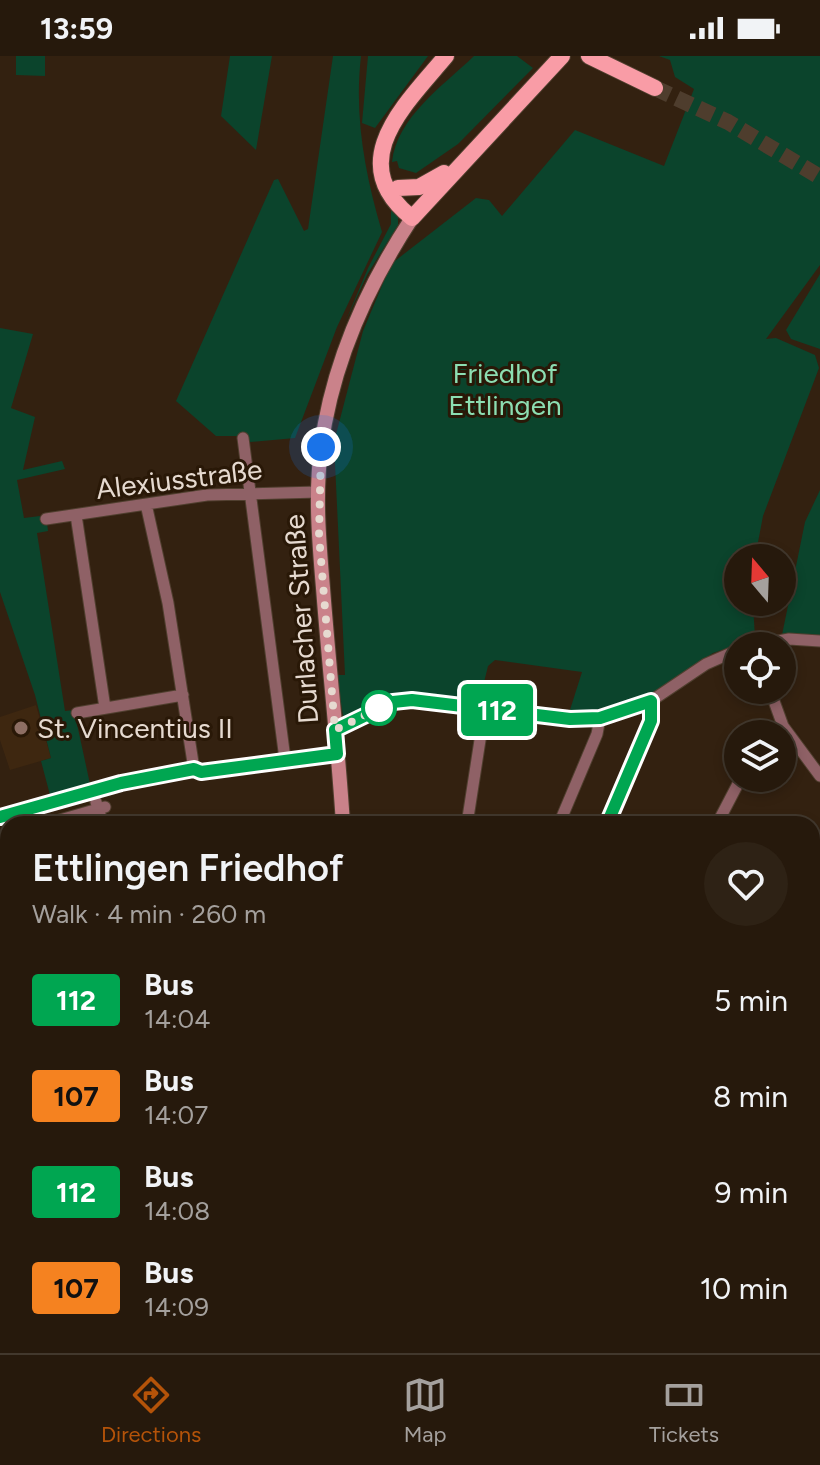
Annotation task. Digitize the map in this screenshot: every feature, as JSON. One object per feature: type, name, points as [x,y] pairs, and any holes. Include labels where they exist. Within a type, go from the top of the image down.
[{"type":"main road","points":[[415,213],[392,199],[383,178],[383,140],[395,116],[446,56]]},
{"type":"main road","name":"Durlacher Straße","points":[[342,816],[318,492],[328,409],[346,344],[367,293],[415,213],[562,56]]},
{"type":"main road","points":[[589,56],[655,88]]},
{"type":"main road","points":[[398,188],[419,187],[459,164]]},
{"type":"main road","points":[[382,166],[415,213]]},
{"type":"street","points":[[243,438],[285,759]]},
{"type":"street","name":"Alexiusstraße","points":[[46,519],[249,492],[318,492]]},
{"type":"street","points":[[146,504],[168,603],[194,769]]},
{"type":"street","points":[[76,515],[105,708]]},
{"type":"street","points":[[796,642],[820,641]]},
{"type":"street","points":[[335,730],[393,702],[412,700],[546,717],[600,718],[651,701],[706,664],[724,656]]},
{"type":"street","points":[[77,713],[183,695]]},
{"type":"street","points":[[610,816],[651,721],[651,701]]},
{"type":"street","points":[[468,816],[485,708]]},
{"type":"street","points":[[562,816],[597,734],[600,718]]},
{"type":"street","points":[[796,748],[820,776]]},
{"type":"street","points":[[2,816],[93,791],[194,769],[201,772],[337,754]]},
{"type":"street","points":[[93,791],[102,816]]},
{"type":"street","points":[[721,816],[734,792]]},
{"type":"street","points":[[74,816],[101,808]]},
{"type":"street","points":[[15,811],[17,816]]},
{"type":"shaded area","name":"St. Vincentius II","points":[[36,705],[51,758],[10,770],[0,740],[0,717]]},
{"type":"green space","points":[[16,56],[45,56],[45,76],[16,75]]},
{"type":"green space","points":[[230,56],[272,56],[256,150],[221,116]]},
{"type":"green space","points":[[333,56],[361,56],[359,101],[362,145],[382,232],[337,327],[295,438],[250,442],[247,436],[216,436],[176,401],[274,180],[278,179],[304,231],[308,229]]},
{"type":"green space","points":[[368,56],[428,56],[375,128],[362,123]]},
{"type":"green space","points":[[474,56],[517,56],[533,68],[458,144],[416,173],[399,168],[397,161],[392,162],[396,146],[412,117]]},
{"type":"green space","name":"Friedhof Ettlingen","points":[[659,56],[820,56],[820,265],[766,339],[776,338],[815,355],[819,368],[763,516],[758,544],[724,544],[724,616],[754,616],[755,632],[724,632],[724,649],[713,653],[652,693],[592,711],[569,713],[582,672],[495,660],[488,666],[479,703],[397,694],[371,703],[344,721],[336,675],[345,675],[334,442],[363,331],[391,264],[476,198],[489,200],[502,216],[575,130],[664,166],[694,89],[675,77],[670,60]]},
{"type":"green space","points":[[391,205],[398,214],[398,225],[367,275],[345,323],[368,268],[391,224]]},
{"type":"green space","points":[[820,274],[820,349],[791,339],[786,330]]},
{"type":"green space","points":[[0,328],[33,334],[11,408],[35,417],[23,470],[62,461],[65,469],[17,480],[24,518],[40,516],[42,523],[47,523],[48,531],[37,533],[65,711],[74,710],[90,784],[50,795],[41,761],[51,758],[35,695],[0,592]]},
{"type":"green space","points":[[820,490],[820,635],[783,632],[786,616],[796,616],[796,566],[805,522]]},
{"type":"tunnel","points":[[655,88],[728,122],[820,177]]},
{"type":"bus line","name":"112","points":[[2,816],[121,783],[194,769],[201,772],[242,764],[337,754],[335,730],[393,702],[412,700],[570,719],[600,718],[651,701],[651,721],[610,816]]},
{"type":"place","name":"St. Vincentius II","points":[[21,728]]},
{"type":"route","points":[[321,447],[319,535],[335,730],[379,708]]}]
